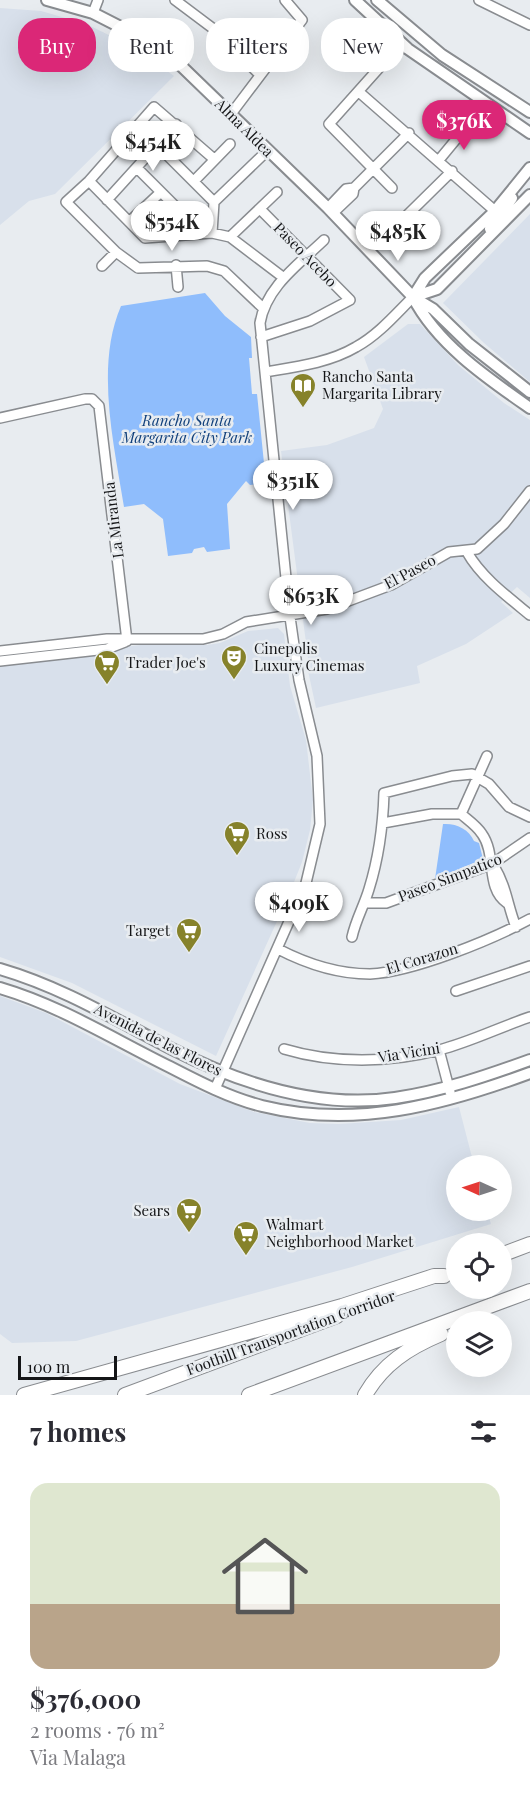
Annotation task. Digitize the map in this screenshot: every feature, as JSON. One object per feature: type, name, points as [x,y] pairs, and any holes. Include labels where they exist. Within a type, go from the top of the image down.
[{"type":"highway","points":[[512,1251],[530,1244]]},
{"type":"highway","points":[[24,1395],[342,1306],[434,1276],[446,1274]]},
{"type":"highway","name":"Foothill Transportation Corridor","points":[[125,1395],[446,1275]]},
{"type":"highway","points":[[249,1395],[530,1292]]},
{"type":"highway","points":[[489,1311],[499,1303]]},
{"type":"highway","points":[[365,1395],[378,1376],[397,1356],[446,1331]]},
{"type":"main road","name":"Alma Aldea","points":[[47,0],[93,13],[142,38],[174,59],[331,211],[413,297],[433,309],[469,344],[530,392]]},
{"type":"main road","points":[[355,0],[408,49],[530,133]]},
{"type":"main road","points":[[377,0],[442,55],[530,112]]},
{"type":"main road","points":[[413,297],[425,278],[495,211],[530,168]]},
{"type":"main road","points":[[486,243],[486,234],[510,202],[512,192]]},
{"type":"main road","points":[[413,297],[437,289],[486,243],[530,195]]},
{"type":"main road","name":"Alma Aldea","points":[[413,297],[424,318],[455,350],[530,408]]},
{"type":"main road","name":"Avenida de las Flores","points":[[0,969],[72,996],[222,1074],[266,1088],[339,1099],[393,1098],[449,1088],[530,1060]]},
{"type":"main road","name":"Avenida de las Flores","points":[[0,988],[60,1010],[215,1089],[262,1106],[296,1112],[339,1114],[392,1112],[452,1100],[530,1072]]},
{"type":"street","points":[[93,13],[98,0]]},
{"type":"street","points":[[175,0],[215,30],[260,75]]},
{"type":"street","points":[[231,114],[302,20],[285,0]]},
{"type":"street","points":[[479,0],[530,26]]},
{"type":"street","points":[[376,72],[328,124],[392,188]]},
{"type":"street","points":[[359,92],[440,160],[495,211]]},
{"type":"street","points":[[214,159],[176,123],[154,107],[89,182],[68,200],[68,205],[116,252],[138,268],[207,266],[224,271],[263,308]]},
{"type":"street","points":[[107,200],[138,169],[176,123]]},
{"type":"street","points":[[440,160],[467,126]]},
{"type":"street","points":[[331,211],[346,189],[354,188],[409,133]]},
{"type":"street","points":[[194,181],[230,144]]},
{"type":"street","points":[[158,146],[214,202]]},
{"type":"street","points":[[212,233],[214,202],[267,151]]},
{"type":"street","points":[[138,169],[180,211]]},
{"type":"street","points":[[385,237],[452,171]]},
{"type":"street","points":[[89,182],[145,238],[212,233],[230,237],[284,278]]},
{"type":"street","points":[[129,222],[160,192]]},
{"type":"street","points":[[230,237],[278,192]]},
{"type":"street","name":"Paseo Acebo","points":[[260,208],[350,300],[310,321],[261,337]]},
{"type":"street","points":[[215,1089],[306,883],[320,824],[317,756],[299,680],[290,617],[261,337],[263,308],[284,278],[324,240]]},
{"type":"street","points":[[102,266],[116,252]]},
{"type":"street","points":[[176,266],[178,287]]},
{"type":"street","points":[[265,372],[322,360],[355,348],[381,328],[413,297]]},
{"type":"street","name":"La Miranda","points":[[0,418],[85,399],[96,401],[101,411],[127,641]]},
{"type":"street","name":"El Paseo","points":[[0,651],[107,639],[127,641],[159,637],[213,637],[246,622],[290,617],[327,609],[390,585],[449,552],[467,552],[477,549],[504,524],[530,491]]},
{"type":"street","points":[[467,552],[495,584],[530,615]]},
{"type":"street","name":"El Paseo","points":[[0,661],[107,649],[127,641]]},
{"type":"street","points":[[461,814],[487,756]]},
{"type":"street","points":[[352,937],[358,912],[364,903],[383,823],[384,792],[464,774],[478,777],[489,784],[509,807],[530,817]]},
{"type":"street","points":[[383,823],[432,814],[461,814],[483,834],[492,864],[508,893],[507,903],[516,927]]},
{"type":"street","name":"Paseo Simpatico","points":[[364,903],[386,903],[492,864],[530,838]]},
{"type":"street","name":"El Corazon","points":[[278,949],[301,960],[319,965],[370,974],[395,970],[425,961],[516,927],[530,919]]},
{"type":"street","points":[[456,991],[530,966]]},
{"type":"street","name":"Via Vicini","points":[[284,1049],[319,1056],[364,1060],[439,1050],[530,1017]]},
{"type":"street","points":[[439,1050],[452,1100]]},
{"type":"shaded area","points":[[0,8],[41,11],[65,18],[18,18],[18,72],[96,72],[96,29],[108,35],[108,72],[169,72],[174,76],[55,194],[29,201],[0,225]]},
{"type":"shaded area","points":[[530,214],[530,382],[484,343],[443,303]]},
{"type":"shaded area","points":[[408,324],[420,324],[458,365],[504,403],[530,420],[530,598],[517,587],[501,602],[513,613],[466,644],[417,666],[420,683],[316,708],[307,666],[308,658],[281,451],[327,445],[374,428],[383,409],[364,357]]},
{"type":"shaded area","points":[[278,628],[284,634],[290,686],[306,740],[313,800],[310,830],[302,862],[288,897],[216,1056],[72,983],[0,957],[0,663],[179,640],[207,645],[220,643],[248,631]]},
{"type":"shaded area","points":[[0,996],[46,1013],[180,1084],[254,1112],[310,1123],[339,1124],[401,1120],[459,1107],[471,1155],[446,1155],[446,1221],[490,1221],[491,1224],[462,1233],[446,1233],[446,1238],[352,1267],[76,1341],[12,1343],[0,1334]]},
{"type":"green space","name":"Rancho Santa Margarita City Park","points":[[205,293],[225,316],[251,337],[252,358],[249,358],[252,394],[257,394],[266,483],[250,485],[246,481],[227,504],[230,549],[207,552],[204,547],[194,549],[192,553],[168,556],[163,519],[144,504],[124,507],[109,405],[109,354],[113,329],[121,306]]},
{"type":"green space","points":[[443,824],[465,830],[474,841],[479,843],[483,859],[435,879]]},
{"type":"place","name":"Rancho Santa Margarita Library","points":[[303,409]]},
{"type":"place","name":"Cinepolis Luxury Cinemas","points":[[234,681]]},
{"type":"place","name":"Trader Joe's","points":[[107,686]]},
{"type":"place","name":"Ross","points":[[237,857]]},
{"type":"place","name":"Target","points":[[189,954]]},
{"type":"place","name":"Sears","points":[[189,1234]]},
{"type":"place","name":"Walmart Neighborhood Market","points":[[246,1257]]}]
